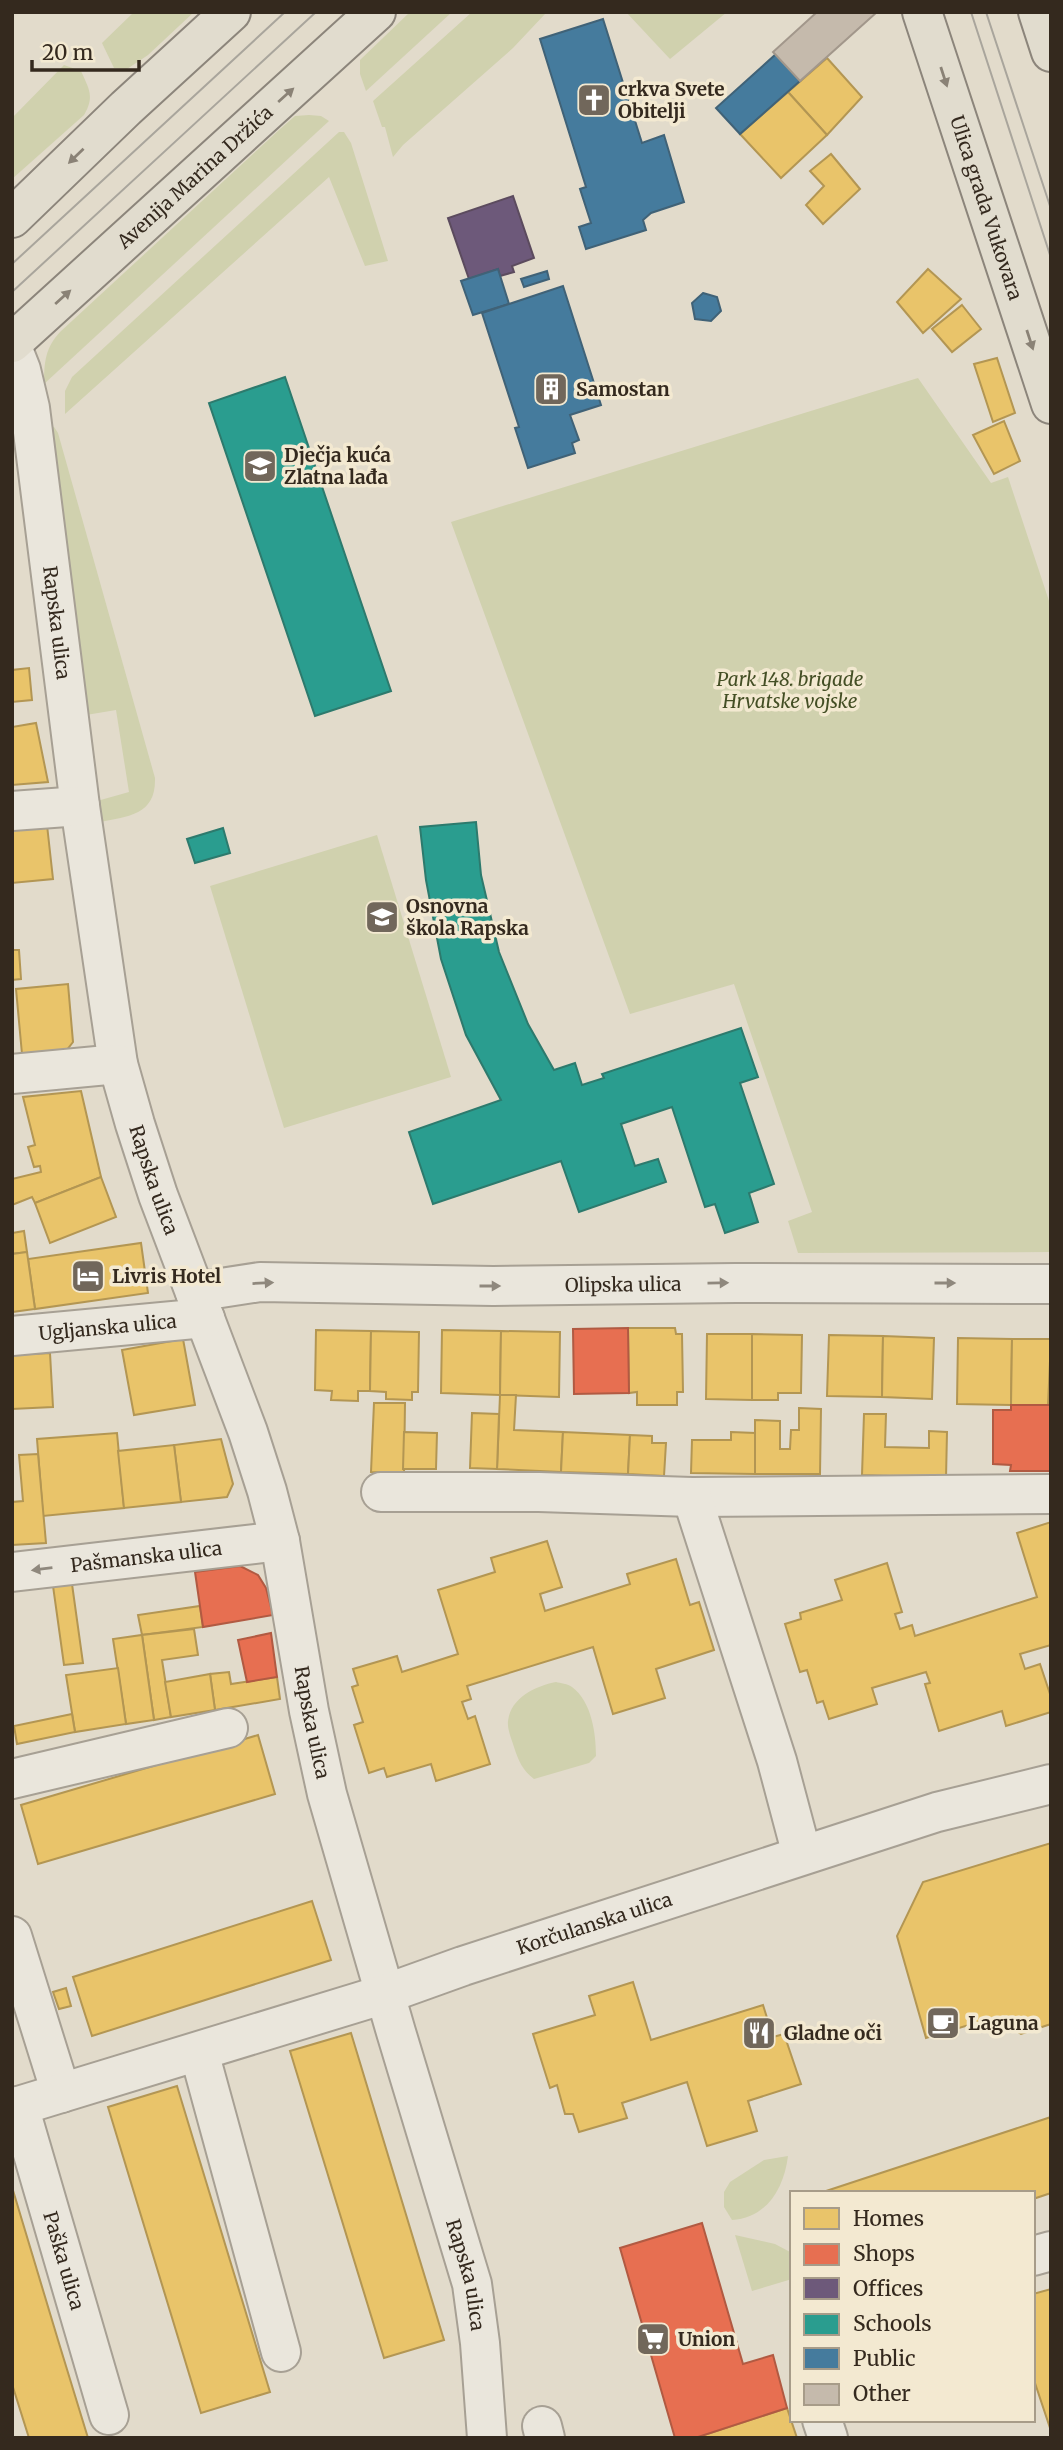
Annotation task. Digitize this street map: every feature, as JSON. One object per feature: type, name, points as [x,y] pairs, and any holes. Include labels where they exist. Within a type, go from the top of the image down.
[{"type":"main road","points":[[12,218],[231,12]]},
{"type":"main road","name":"Avenija Marina Držića","points":[[12,345],[376,12]]},
{"type":"main road","name":"Ulica grada Vukovara","points":[[922,12],[1051,404]]},
{"type":"main road","points":[[1038,12],[1051,52]]},
{"type":"street","name":"Rapska ulica","points":[[12,345],[30,408],[80,806],[118,1064],[158,1195],[248,1432],[280,1541],[309,1711],[327,1794],[472,2284],[480,2343],[487,2438]]},
{"type":"street","points":[[12,811],[80,806]]},
{"type":"street","points":[[12,1074],[118,1064]]},
{"type":"street","name":"Olipska ulica","points":[[200,1305],[260,1282],[493,1286],[735,1283],[1051,1284]]},
{"type":"street","name":"Ugljanska ulica","points":[[12,1336],[200,1305]]},
{"type":"street","points":[[381,1492],[692,1496],[1051,1494]]},
{"type":"street","points":[[692,1496],[776,1761],[802,1856]]},
{"type":"street","name":"Pašmanska ulica","points":[[12,1572],[280,1541]]},
{"type":"street","points":[[12,1779],[228,1728]]},
{"type":"street","name":"Korčulanska ulica","points":[[937,1812],[1051,1764]]},
{"type":"street","name":"Korčulanska ulica","points":[[386,1994],[463,1966],[937,1812],[1051,1784]]},
{"type":"street","points":[[12,1936],[61,2093]]},
{"type":"street","points":[[16,2107],[386,1994]]},
{"type":"street","points":[[199,2052],[281,2352]]},
{"type":"street","name":"Paška ulica","points":[[16,2107],[109,2415]]},
{"type":"green space","points":[[134,12],[194,12],[148,55],[127,69],[114,68],[102,43]]},
{"type":"green space","points":[[410,12],[452,12],[366,91],[360,74],[360,60]]},
{"type":"green space","points":[[472,12],[545,14],[513,48],[403,145],[393,157],[385,127],[382,127],[373,101]]},
{"type":"green space","points":[[626,12],[727,12],[670,59]]},
{"type":"green space","points":[[64,65],[81,71],[90,93],[87,109],[84,115],[12,179],[12,118]]},
{"type":"green space","points":[[295,116],[321,116],[329,121],[44,384],[46,356],[60,332]]},
{"type":"green space","points":[[339,132],[344,132],[351,143],[388,261],[365,266],[329,177],[65,414],[65,391],[72,377]]},
{"type":"green space","name":"Park 148. brigade Hrvatske vojske","points":[[918,378],[991,483],[1008,477],[1051,607],[1051,1252],[798,1253],[788,1221],[812,1212],[734,984],[630,1014],[451,522]]},
{"type":"green space","points":[[49,426],[54,427],[58,433],[155,778],[151,800],[146,807],[130,815],[100,822],[97,801],[129,792],[116,710],[86,715]]},
{"type":"green space","points":[[377,835],[451,1077],[284,1128],[210,886]]},
{"type":"green space","points":[[556,1682],[572,1687],[584,1701],[594,1728],[596,1756],[589,1763],[534,1779],[519,1761],[508,1721],[519,1699],[540,1686]]},
{"type":"green space","points":[[788,2156],[778,2190],[772,2199],[755,2214],[732,2220],[724,2207],[724,2192],[730,2182],[764,2160]]},
{"type":"green space","points":[[735,2235],[775,2244],[790,2252],[790,2280],[752,2291]]},
{"type":"building: Homes","points":[[827,58],[862,97],[827,135],[788,92]]},
{"type":"building: Homes","points":[[788,92],[827,135],[781,178],[740,134]]},
{"type":"building: Homes","points":[[831,154],[860,189],[823,224],[806,205],[824,186],[810,171]]},
{"type":"building: Homes","points":[[928,269],[961,299],[923,333],[897,302]]},
{"type":"building: Homes","points":[[962,305],[981,329],[952,352],[932,329]]},
{"type":"building: Homes","points":[[997,358],[1015,413],[993,422],[974,364]]},
{"type":"building: Homes","points":[[1004,421],[1020,461],[994,474],[973,435]]},
{"type":"building: Homes","points":[[29,668],[32,700],[12,702],[12,670]]},
{"type":"building: Homes","points":[[36,723],[48,782],[12,785],[12,727]]},
{"type":"building: Homes","points":[[47,825],[53,879],[12,883],[12,829]]},
{"type":"building: Homes","points":[[12,950],[19,950],[21,979],[12,980]]},
{"type":"building: Homes","points":[[68,984],[73,1042],[66,1051],[22,1054],[16,989]]},
{"type":"building: Homes","points":[[81,1091],[101,1177],[35,1203],[32,1197],[12,1205],[12,1179],[41,1172],[40,1166],[34,1167],[28,1147],[35,1145],[23,1097]]},
{"type":"building: Homes","points":[[101,1177],[116,1217],[50,1243],[35,1203]]},
{"type":"building: Homes","points":[[24,1231],[27,1252],[12,1254],[12,1233]]},
{"type":"building: Homes","name":"Livris Hotel","points":[[141,1243],[148,1293],[35,1309],[28,1259]]},
{"type":"building: Homes","points":[[27,1252],[35,1309],[12,1312],[12,1254]]},
{"type":"building: Homes","points":[[628,1328],[675,1328],[676,1334],[682,1334],[683,1392],[677,1392],[677,1405],[637,1405],[637,1392],[629,1393]]},
{"type":"building: Homes","points":[[316,1330],[371,1331],[370,1391],[358,1391],[358,1401],[331,1400],[332,1391],[315,1390]]},
{"type":"building: Homes","points":[[442,1330],[501,1331],[500,1395],[441,1393]]},
{"type":"building: Homes","points":[[371,1331],[419,1332],[418,1392],[412,1392],[412,1400],[386,1399],[386,1392],[370,1391]]},
{"type":"building: Homes","points":[[501,1331],[560,1332],[559,1397],[500,1395]]},
{"type":"building: Homes","points":[[707,1334],[752,1334],[752,1400],[706,1399]]},
{"type":"building: Homes","points":[[752,1334],[802,1335],[801,1393],[778,1393],[778,1400],[752,1400]]},
{"type":"building: Homes","points":[[829,1335],[883,1336],[882,1397],[827,1396]]},
{"type":"building: Homes","points":[[883,1336],[934,1338],[932,1399],[882,1397]]},
{"type":"building: Homes","points":[[958,1338],[1012,1339],[1011,1405],[957,1404]]},
{"type":"building: Homes","points":[[183,1339],[195,1405],[134,1415],[122,1350]]},
{"type":"building: Homes","points":[[1012,1339],[1051,1339],[1048,1405],[1011,1405]]},
{"type":"building: Homes","points":[[50,1353],[53,1407],[12,1409],[12,1355]]},
{"type":"building: Homes","points":[[500,1395],[516,1395],[514,1430],[563,1432],[561,1472],[497,1469]]},
{"type":"building: Homes","points":[[374,1403],[405,1403],[404,1473],[371,1472]]},
{"type":"building: Homes","points":[[799,1408],[821,1409],[820,1474],[755,1474],[755,1420],[780,1421],[780,1449],[790,1449],[791,1430],[799,1430]]},
{"type":"building: Homes","points":[[472,1413],[499,1414],[497,1469],[470,1468]]},
{"type":"building: Homes","points":[[864,1414],[886,1414],[885,1447],[929,1448],[929,1431],[947,1432],[946,1478],[862,1475]]},
{"type":"building: Homes","points":[[404,1432],[437,1433],[436,1469],[403,1469]]},
{"type":"building: Homes","points":[[563,1432],[630,1435],[628,1474],[561,1472]]},
{"type":"building: Homes","points":[[731,1432],[755,1433],[755,1474],[691,1473],[692,1440],[731,1440]]},
{"type":"building: Homes","points":[[117,1433],[124,1508],[43,1516],[37,1439]]},
{"type":"building: Homes","points":[[630,1435],[652,1436],[652,1443],[666,1443],[664,1476],[628,1474]]},
{"type":"building: Homes","points":[[221,1439],[233,1484],[227,1497],[181,1502],[174,1445]]},
{"type":"building: Homes","points":[[174,1445],[181,1502],[124,1508],[118,1451]]},
{"type":"building: Homes","points":[[38,1454],[46,1543],[12,1545],[12,1502],[23,1501],[19,1455]]},
{"type":"building: Homes","points":[[1051,1522],[1051,1645],[1020,1654],[1025,1669],[1040,1664],[1051,1697],[1051,1712],[1006,1726],[1002,1711],[939,1731],[925,1684],[930,1683],[926,1672],[872,1688],[877,1704],[829,1719],[823,1701],[817,1703],[807,1670],[800,1672],[785,1624],[801,1619],[800,1613],[842,1600],[835,1580],[887,1563],[902,1612],[895,1614],[900,1629],[912,1625],[915,1636],[1037,1597],[1017,1533]]},
{"type":"building: Homes","points":[[547,1541],[562,1587],[540,1594],[545,1611],[630,1584],[627,1574],[676,1559],[690,1605],[699,1602],[714,1650],[656,1669],[665,1698],[613,1714],[593,1647],[467,1686],[471,1699],[462,1702],[468,1719],[475,1716],[490,1764],[436,1781],[431,1764],[387,1777],[384,1768],[369,1773],[354,1725],[363,1722],[352,1687],[358,1685],[353,1669],[397,1656],[402,1672],[458,1654],[438,1590],[495,1572],[491,1558]]},
{"type":"building: Homes","points":[[72,1584],[83,1663],[64,1665],[53,1586]]},
{"type":"building: Homes","points":[[200,1606],[203,1627],[142,1635],[138,1615]]},
{"type":"building: Homes","points":[[194,1629],[198,1655],[162,1660],[171,1717],[154,1720],[142,1635]]},
{"type":"building: Homes","points":[[142,1635],[154,1720],[126,1724],[113,1639]]},
{"type":"building: Homes","points":[[118,1668],[126,1724],[75,1732],[66,1675]]},
{"type":"building: Homes","points":[[229,1672],[231,1684],[277,1677],[280,1699],[215,1710],[210,1674]]},
{"type":"building: Homes","points":[[210,1674],[215,1710],[171,1717],[165,1682]]},
{"type":"building: Homes","points":[[72,1714],[75,1732],[17,1744],[14,1726]]},
{"type":"building: Homes","points":[[258,1735],[275,1794],[38,1864],[21,1805]]},
{"type":"building: Homes","points":[[1051,1843],[1051,2024],[1021,2034],[995,2017],[926,2038],[897,1936],[923,1882]]},
{"type":"building: Homes","points":[[312,1901],[331,1960],[92,2036],[73,1977]]},
{"type":"building: Homes","points":[[633,1982],[651,2040],[763,2005],[773,2037],[784,2034],[801,2084],[748,2101],[757,2131],[707,2146],[687,2082],[622,2103],[627,2118],[579,2132],[573,2114],[565,2114],[557,2085],[550,2088],[533,2034],[595,2015],[589,1996]]},
{"type":"building: Homes","points":[[66,1988],[71,2006],[59,2009],[53,1992]]},
{"type":"building: Homes","points":[[351,2033],[444,2340],[384,2358],[290,2051]]},
{"type":"building: Homes","points":[[177,2086],[270,2392],[201,2413],[108,2107]]},
{"type":"building: Homes","points":[[1051,2117],[1051,2193],[1035,2198],[1035,2191],[826,2191]]},
{"type":"building: Homes","points":[[12,2187],[88,2438],[29,2438],[12,2384]]},
{"type":"building: Homes","points":[[1051,2289],[1051,2431],[1035,2383],[1035,2293]]},
{"type":"building: Homes","points":[[787,2408],[797,2438],[695,2438]]},
{"type":"building: Shops","points":[[628,1328],[629,1393],[574,1394],[573,1329]]},
{"type":"building: Shops","points":[[1011,1405],[1051,1405],[1051,1471],[1010,1471],[1011,1465],[993,1464],[993,1410],[1011,1410]]},
{"type":"building: Shops","points":[[240,1566],[258,1575],[266,1588],[273,1615],[203,1627],[195,1572]]},
{"type":"building: Shops","points":[[271,1633],[277,1677],[247,1682],[238,1640]]},
{"type":"building: Shops","points":[[702,2223],[743,2364],[773,2355],[787,2408],[695,2438],[675,2438],[620,2248]]},
{"type":"building: Offices","points":[[513,196],[534,258],[512,266],[514,272],[500,276],[498,269],[469,279],[448,218]]},
{"type":"building: Schools","points":[[285,377],[391,691],[315,716],[209,403]]},
{"type":"building: Schools","points":[[476,822],[481,875],[499,952],[528,1024],[554,1070],[575,1063],[582,1085],[604,1078],[602,1074],[741,1028],[758,1077],[740,1083],[774,1184],[749,1193],[758,1222],[725,1233],[715,1204],[705,1207],[672,1107],[621,1124],[635,1166],[658,1159],[666,1182],[579,1212],[561,1161],[433,1204],[409,1132],[501,1100],[466,1035],[441,959],[426,880],[420,827]]},
{"type":"building: Schools","points":[[223,828],[230,853],[195,863],[187,839]]},
{"type":"building: Public","name":"crkva Svete Obitelji","points":[[603,19],[642,143],[664,135],[684,202],[651,213],[643,220],[646,230],[586,249],[579,227],[591,223],[580,189],[586,187],[540,39]]},
{"type":"building: Public","points":[[776,54],[800,81],[740,134],[716,108]]},
{"type":"building: Public","points":[[498,269],[509,304],[473,315],[461,281]]},
{"type":"building: Public","points":[[547,271],[549,279],[524,287],[521,279]]},
{"type":"building: Public","name":"Samostan","points":[[563,286],[601,405],[570,415],[579,440],[572,443],[575,453],[528,468],[515,428],[519,427],[482,313]]},
{"type":"building: Public","points":[[703,293],[717,297],[721,311],[711,321],[695,319],[692,303]]},
{"type":"building: Other","points":[[817,12],[877,12],[800,81],[773,52]]},
{"type":"tram line","points":[[12,264],[285,12]]},
{"type":"tram line","points":[[12,292],[316,12]]},
{"type":"tram line","points":[[971,12],[1051,258]]},
{"type":"tram line","points":[[986,12],[1051,209]]},
{"type":"place","name":"crkva Svete Obitelji","points":[[594,100]]},
{"type":"place","name":"Samostan","points":[[551,389]]},
{"type":"place","name":"Dječja kuća Zlatna lađa","points":[[260,466]]},
{"type":"place","name":"Osnovna škola Rapska","points":[[382,917]]},
{"type":"place","name":"Livris Hotel","points":[[88,1276]]},
{"type":"place","name":"Laguna","points":[[943,2023]]},
{"type":"place","name":"Gladne oči","points":[[759,2033]]},
{"type":"place","name":"Union","points":[[653,2339]]}]
